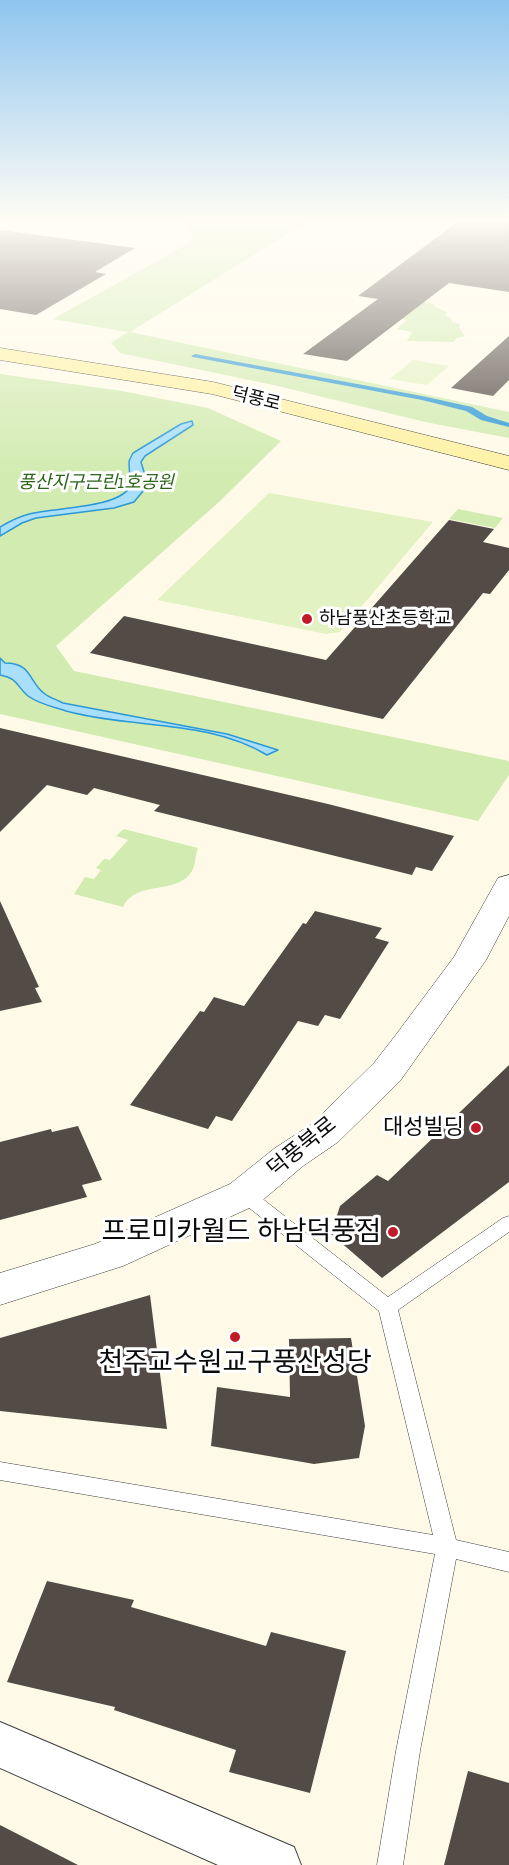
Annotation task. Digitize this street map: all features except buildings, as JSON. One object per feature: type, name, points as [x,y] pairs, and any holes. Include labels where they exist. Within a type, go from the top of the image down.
[{"type":"main road","name":"덕풍로","points":[[0,354],[213,388],[509,463]]},
{"type":"street","name":"덕풍북로","points":[[0,1288],[109,1255],[244,1194],[289,1157],[325,1133],[387,1072],[501,920],[509,885]]},
{"type":"street","points":[[0,1744],[276,1865]]},
{"type":"lane","points":[[244,1194],[388,1307],[447,1547],[408,1751],[390,1865]]},
{"type":"lane","points":[[388,1307],[507,1227]]},
{"type":"lane","points":[[0,1471],[447,1547],[509,1562]]},
{"type":"green space","points":[[78,305],[173,305],[130,332],[509,412],[509,438],[425,422],[278,386],[120,353],[111,343],[128,332],[53,319]]},
{"type":"green space","points":[[414,305],[434,305],[447,312],[445,316],[451,318],[452,322],[460,324],[459,328],[465,336],[457,338],[454,342],[407,341],[412,332],[397,329],[407,320],[395,318]]},
{"type":"green space","points":[[413,360],[449,366],[427,385],[390,379]]},
{"type":"green space","name":"풍산지구근린1호공원","points":[[0,374],[122,391],[208,408],[281,441],[219,502],[56,646],[74,671],[509,761],[509,775],[478,821],[0,714]]},
{"type":"green space","points":[[269,493],[433,522],[340,632],[326,634],[157,600]]},
{"type":"green space","points":[[458,509],[503,518],[495,528],[449,519]]},
{"type":"green space","points":[[124,829],[198,848],[192,871],[185,879],[177,883],[137,893],[129,898],[123,907],[74,894],[85,877],[94,879],[101,870],[96,868],[104,859],[110,860],[128,840],[116,836]]},
{"type":"water","points":[[192,421],[193,425],[145,456],[141,462],[148,485],[134,502],[114,508],[36,518],[0,536],[0,527],[21,516],[99,503],[123,494],[130,487],[129,461],[133,453],[181,424]]},
{"type":"water","points":[[0,658],[5,663],[21,666],[45,694],[63,703],[227,734],[278,750],[267,755],[220,735],[169,726],[91,717],[47,705],[28,696],[11,678],[0,675]]},
{"type":"waterway","points":[[195,356],[422,398],[469,409],[484,418],[509,425]]},
{"type":"place","name":"하남풍산초등학교","points":[[307,619]]},
{"type":"place","name":"대성빌딩","points":[[476,1128]]},
{"type":"place","name":"프로미카월드 하남덕풍점","points":[[393,1232]]},
{"type":"place","name":"천주교수원교구풍산성당","points":[[235,1337]]}]
